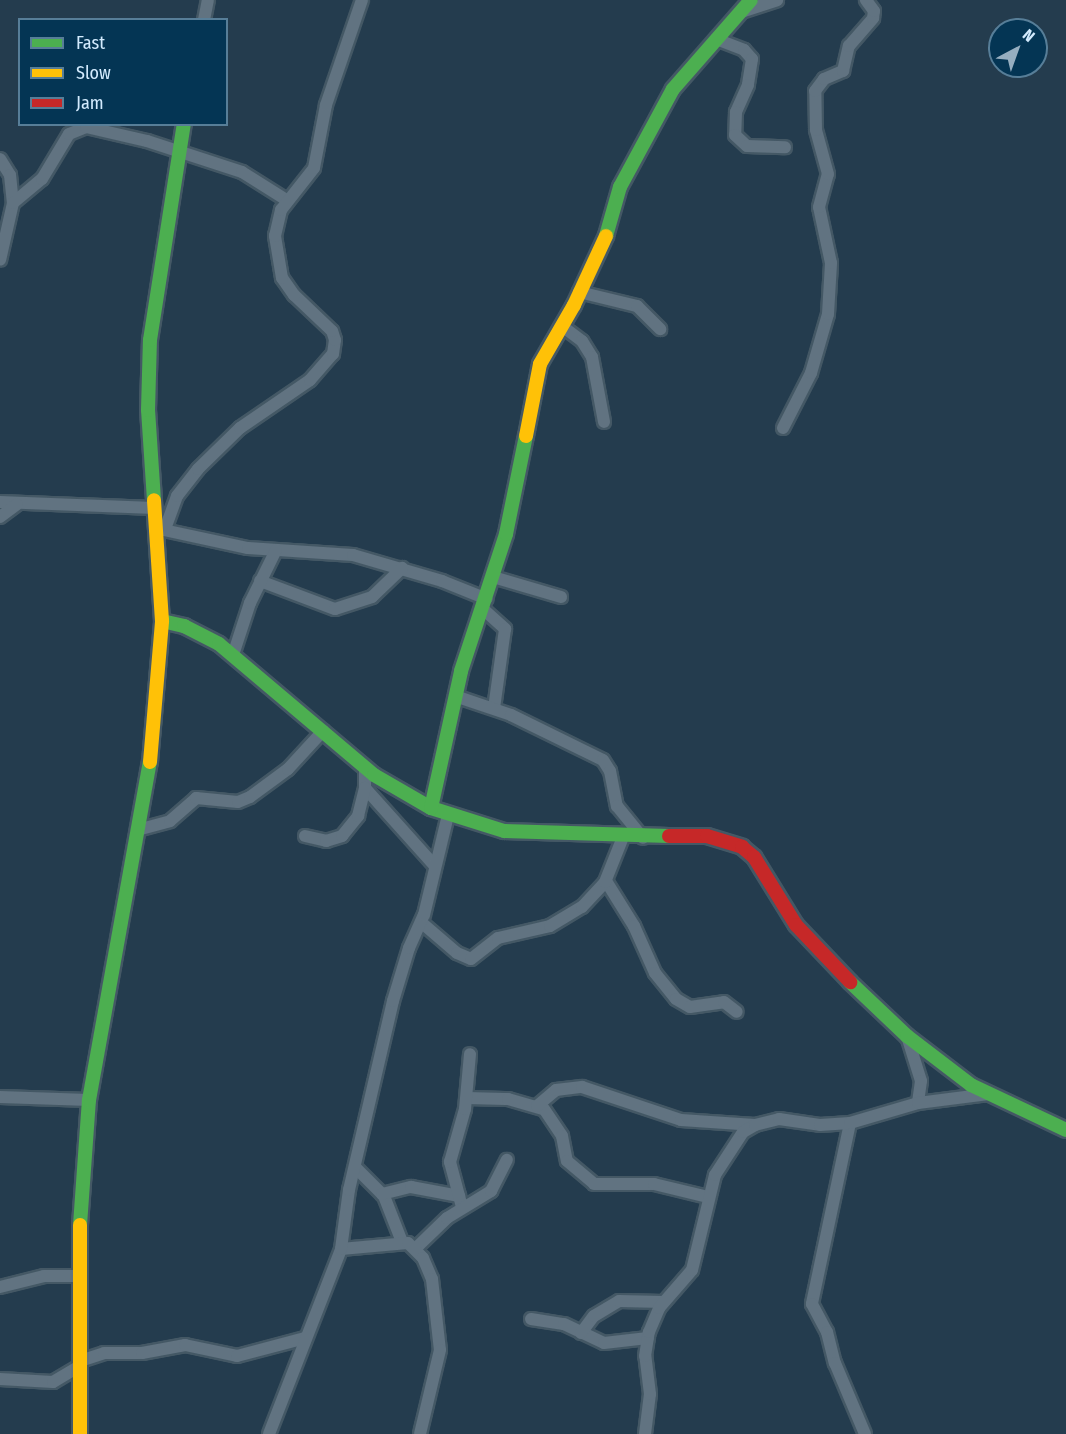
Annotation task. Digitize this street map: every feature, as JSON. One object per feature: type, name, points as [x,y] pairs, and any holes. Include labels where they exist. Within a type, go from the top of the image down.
[{"type":"street","points":[[204,18],[208,0]]},
{"type":"street","points":[[160,529],[177,496],[198,470],[240,428],[310,380],[333,354],[335,340],[332,331],[294,295],[279,264],[276,221],[288,201],[314,168],[331,86],[362,0]]},
{"type":"street","points":[[431,808],[454,696],[494,578],[540,364],[579,292],[586,271],[607,240],[621,187],[673,89],[751,0]]},
{"type":"street","points":[[741,12],[777,0]]},
{"type":"street","points":[[783,428],[811,373],[828,314],[831,263],[819,207],[828,174],[816,130],[814,91],[824,79],[843,71],[849,46],[873,18],[874,12],[866,0]]},
{"type":"street","points":[[716,39],[744,50],[752,58],[748,86],[736,112],[735,135],[747,146],[785,147]]},
{"type":"street","points":[[80,1434],[80,1199],[89,1100],[141,829],[157,711],[162,621],[160,529],[154,508],[148,410],[150,340],[183,126]]},
{"type":"street","points":[[13,203],[42,179],[62,142],[76,129],[119,133],[248,175],[288,201]]},
{"type":"street","points":[[0,159],[13,187],[13,203],[0,260]]},
{"type":"street","points":[[13,187],[28,190]]},
{"type":"street","points":[[579,292],[637,306],[660,329]]},
{"type":"street","points":[[562,326],[588,348],[596,372],[604,422]]},
{"type":"street","points":[[0,502],[154,508]]},
{"type":"street","points":[[0,517],[17,504]]},
{"type":"street","points":[[160,529],[276,550],[333,551],[402,568],[485,604],[505,629],[499,694],[494,708]]},
{"type":"street","points":[[233,655],[260,580],[276,550]]},
{"type":"street","points":[[260,580],[335,609],[372,597],[402,568]]},
{"type":"street","points":[[494,578],[561,597]]},
{"type":"street","points":[[162,621],[202,635],[233,655],[365,767],[431,808],[448,815],[504,831],[643,838],[707,836],[742,847],[754,857],[796,924],[827,961],[907,1036],[988,1094],[1066,1130]]},
{"type":"street","points":[[454,696],[494,708],[571,741],[603,760],[610,771],[616,806],[643,838]]},
{"type":"street","points":[[141,829],[170,821],[196,798],[238,802],[250,797],[288,769],[323,731]]},
{"type":"street","points":[[305,836],[326,841],[342,836],[361,808],[365,788],[365,767]]},
{"type":"street","points":[[365,788],[435,866]]},
{"type":"street","points":[[269,1434],[341,1250],[355,1167],[400,973],[422,923],[448,815]]},
{"type":"street","points":[[422,923],[457,953],[473,958],[498,938],[550,926],[567,918],[606,881],[623,837]]},
{"type":"street","points":[[606,881],[634,926],[655,973],[676,999],[690,1007],[719,1001],[737,1012]]},
{"type":"street","points":[[907,1036],[921,1081],[918,1103]]},
{"type":"street","points":[[460,1202],[450,1162],[467,1098],[470,1054]]},
{"type":"street","points":[[537,1106],[556,1090],[582,1087],[681,1120],[755,1125]]},
{"type":"street","points":[[643,1432],[650,1394],[645,1356],[648,1338],[663,1302],[692,1270],[708,1197],[724,1157],[743,1132],[755,1125],[779,1119],[820,1125],[850,1123],[918,1103],[988,1094]]},
{"type":"street","points":[[0,1097],[89,1100]]},
{"type":"street","points":[[467,1098],[508,1099],[537,1106],[556,1123],[567,1161],[594,1184],[654,1184],[708,1197]]},
{"type":"street","points":[[850,1123],[812,1304],[827,1332],[835,1363],[865,1434]]},
{"type":"street","points":[[416,1248],[460,1202],[491,1191],[507,1160]]},
{"type":"street","points":[[355,1167],[382,1194],[402,1242]]},
{"type":"street","points":[[382,1194],[411,1187],[460,1202]]},
{"type":"street","points":[[341,1250],[402,1242],[416,1248],[432,1280],[440,1350],[420,1434]]},
{"type":"street","points":[[0,1287],[44,1276],[81,1276]]},
{"type":"street","points":[[581,1333],[594,1316],[619,1300],[663,1302]]},
{"type":"street","points":[[531,1318],[536,1322],[555,1322],[616,1344],[648,1338]]},
{"type":"street","points":[[0,1379],[53,1382],[80,1363],[104,1353],[142,1353],[185,1345],[237,1356],[305,1338]]},
{"type":"traffic: fast","points":[[606,236],[620,187],[673,89],[751,0]]},
{"type":"traffic: fast","points":[[154,500],[148,410],[150,340],[184,126]]},
{"type":"traffic: fast","points":[[431,808],[461,671],[506,534],[526,436]]},
{"type":"traffic: fast","points":[[162,621],[184,626],[219,644],[374,775],[431,808],[504,831],[669,836]]},
{"type":"traffic: fast","points":[[80,1225],[89,1100],[150,762]]},
{"type":"traffic: fast","points":[[850,982],[907,1036],[971,1085],[1066,1130]]},
{"type":"traffic: slow","points":[[526,436],[540,364],[574,305],[606,236]]},
{"type":"traffic: slow","points":[[150,762],[162,621],[154,500]]},
{"type":"traffic: slow","points":[[80,1225],[80,1434]]},
{"type":"traffic: jam","points":[[669,836],[707,836],[742,847],[754,857],[796,925],[850,982]]}]
